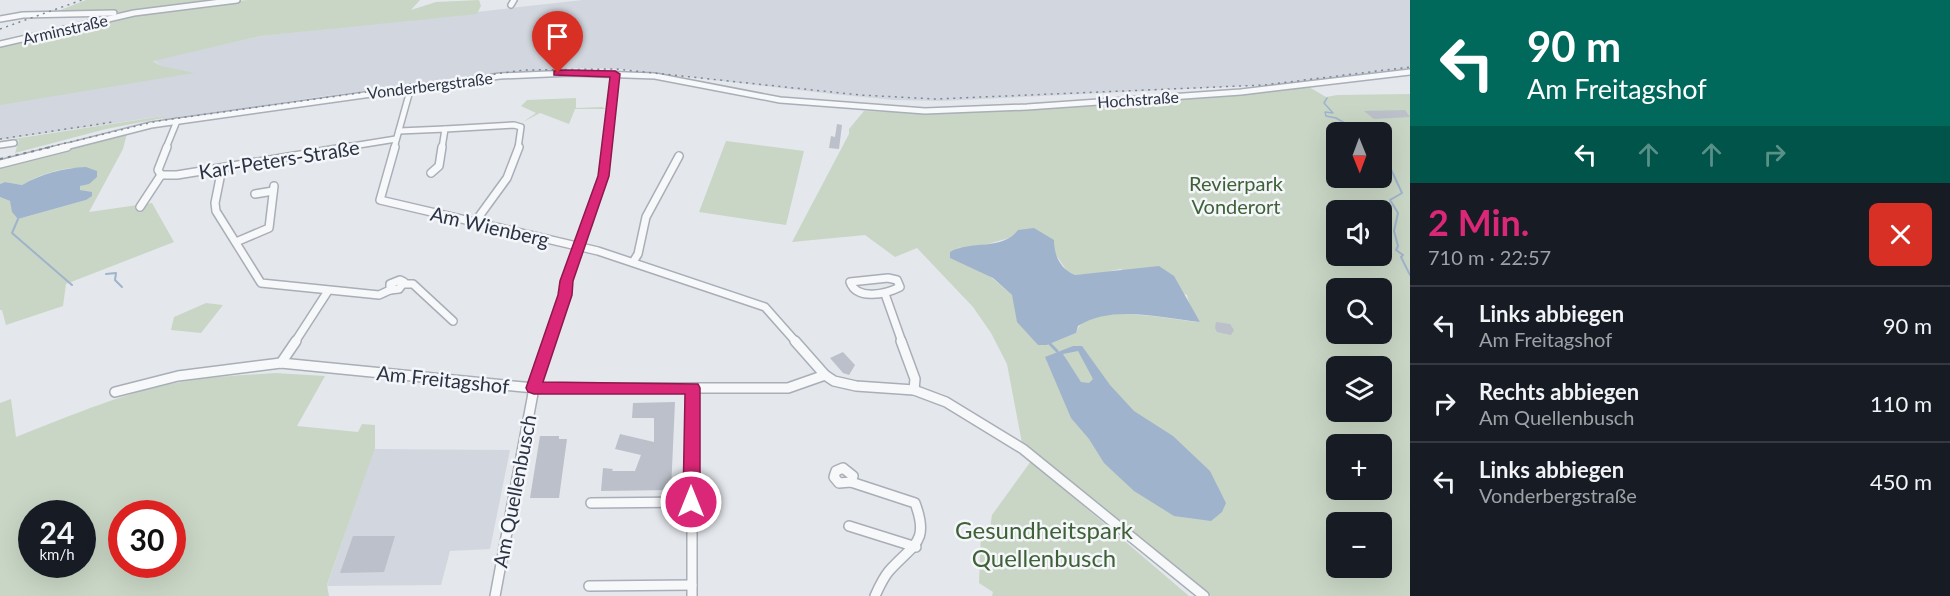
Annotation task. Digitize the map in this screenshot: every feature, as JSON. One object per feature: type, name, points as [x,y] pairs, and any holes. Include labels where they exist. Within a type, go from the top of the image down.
[{"type":"street","name":"Arminstraße","points":[[0,44],[134,14],[237,0]]},
{"type":"street","points":[[511,5],[514,0]]},
{"type":"street","points":[[0,19],[29,14],[134,14]]},
{"type":"street","name":"Hochstraße","points":[[865,108],[925,111],[1253,92],[1410,72]]},
{"type":"street","name":"Vonderbergstraße","points":[[0,164],[129,130],[177,121],[500,76],[615,74],[655,76],[780,100],[865,108]]},
{"type":"street","name":"Am Quellenbusch","points":[[495,596],[534,388],[578,246],[603,176],[615,74]]},
{"type":"street","points":[[396,139],[411,87]]},
{"type":"street","points":[[140,207],[161,174],[158,170],[177,121]]},
{"type":"street","points":[[399,131],[514,125],[521,127],[518,158],[499,192],[474,222]]},
{"type":"street","points":[[431,173],[439,166],[446,129]]},
{"type":"street","name":"Am Wienberg","points":[[396,139],[381,200],[578,246],[633,262],[765,307],[825,375]]},
{"type":"street","name":"Karl-Peters-Straße","points":[[161,174],[177,176],[396,139]]},
{"type":"street","points":[[0,145],[14,143]]},
{"type":"street","points":[[633,262],[638,254],[646,217],[679,156]]},
{"type":"street","points":[[222,168],[215,203],[216,211],[261,283],[379,295],[399,289],[404,284],[413,284],[453,321]]},
{"type":"street","points":[[236,242],[269,228],[274,189],[255,194]]},
{"type":"street","points":[[888,278],[897,280],[900,287],[885,294],[853,290],[850,282],[888,278]]},
{"type":"street","points":[[280,363],[328,291]]},
{"type":"street","points":[[885,294],[915,379],[914,390]]},
{"type":"street","name":"Am Freitagshof","points":[[115,392],[178,376],[280,363],[534,388],[788,388],[825,375]]},
{"type":"street","points":[[825,375],[834,381],[856,386],[914,390],[946,402],[1023,448],[1204,596]]},
{"type":"street","points":[[588,586],[692,591],[692,388]]},
{"type":"street","points":[[851,482],[915,503],[922,518],[922,531],[916,547],[888,572],[874,596]]},
{"type":"street","points":[[591,503],[691,502]]},
{"type":"street","points":[[849,526],[916,547]]},
{"type":"shaded area","points":[[583,0],[1410,0],[1410,68],[1268,85],[941,101],[894,100],[621,69],[578,68],[512,72],[317,97],[163,121],[163,116],[0,140],[0,93],[160,65],[153,60],[260,36]]},
{"type":"shaded area","points":[[374,449],[510,450],[490,549],[450,551],[441,585],[327,586]]},
{"type":"green space","points":[[86,0],[230,0],[134,12],[53,13]]},
{"type":"green space","points":[[247,0],[420,0],[411,10],[436,2],[479,0],[481,6],[477,14],[260,36],[153,61],[161,66],[194,73],[0,105],[0,45],[138,14]]},
{"type":"green space","name":"Revierpark Vonderort","points":[[1309,87],[1326,97],[1410,94],[1410,596],[1211,596],[1022,443],[1007,364],[991,333],[973,307],[917,248],[895,257],[865,235],[792,242],[849,134],[849,129],[864,111],[942,113],[1013,110]],"holes":[[[1013,237],[1054,252],[1067,271],[1075,275],[1120,269],[1187,295],[1190,307],[1200,322],[1113,314],[1096,317],[1083,323],[1076,333],[1047,345],[1038,345],[1012,295],[957,248],[984,245]]]},
{"type":"green space","points":[[576,98],[576,108],[602,107],[606,109],[575,109],[569,124],[540,113],[523,122],[536,113],[521,106],[527,100]]},
{"type":"green space","points":[[164,116],[15,153],[19,140],[0,143],[0,141]]},
{"type":"green space","points":[[127,133],[123,149],[89,212],[152,203],[174,242],[66,284],[63,306],[6,325],[2,310],[0,310],[0,197],[10,201],[18,219],[86,200],[86,192],[80,190],[80,186],[97,177],[97,172],[79,168],[59,170],[39,176],[22,185],[5,182],[0,184],[0,167]]},
{"type":"green space","points":[[726,141],[804,151],[786,225],[699,212]]},
{"type":"green space","points":[[206,303],[223,305],[201,333],[171,330],[174,317]]},
{"type":"green space","points":[[275,373],[325,376],[297,426],[358,432],[362,424],[375,425],[375,448],[327,585],[329,596],[0,596],[0,403],[11,399],[16,437],[102,404],[147,390],[192,380]]},
{"type":"green space","name":"Gesundheitspark Quellenbusch","points":[[1031,461],[1189,596],[992,596],[993,592],[979,583],[981,534],[989,536],[992,515]]},
{"type":"water","points":[[86,167],[97,171],[97,177],[89,184],[80,186],[80,190],[92,192],[92,196],[86,200],[18,219],[12,212],[10,201],[0,197],[0,184],[5,182],[22,185],[52,172]]},
{"type":"water","points":[[1034,228],[1054,240],[1059,261],[1065,269],[1075,275],[1159,266],[1174,276],[1200,322],[1138,314],[1106,316],[1091,319],[1078,326],[1076,333],[1047,345],[1038,345],[1017,322],[1012,295],[993,278],[950,258],[950,252],[958,248],[1004,241],[1018,230]]},
{"type":"water","points":[[1073,346],[1082,346],[1110,385],[1134,411],[1173,436],[1210,471],[1226,503],[1222,512],[1211,521],[1174,516],[1134,491],[1104,463],[1089,439],[1071,418],[1045,357]],"holes":[[[1078,351],[1093,379],[1089,383],[1081,382],[1063,354]]]},
{"type":"building","points":[[1405,110],[1410,117],[1374,119],[1364,111]]},
{"type":"building","points":[[837,124],[842,125],[839,149],[829,148],[831,136],[835,137]]},
{"type":"building","points":[[1216,322],[1230,324],[1234,330],[1231,335],[1217,332]]},
{"type":"building","points":[[843,352],[855,365],[849,375],[843,373],[830,358]]},
{"type":"building","points":[[675,402],[671,490],[601,491],[603,468],[613,469],[612,471],[635,471],[641,455],[615,449],[620,434],[654,442],[654,418],[632,418],[633,403]]},
{"type":"building","points":[[540,436],[559,436],[559,439],[567,439],[559,498],[530,498]]},
{"type":"building","points":[[353,536],[395,536],[384,572],[340,573]]},
{"type":"waterway","points":[[1327,98],[1324,103],[1333,113],[1325,112],[1326,116],[1343,122]]},
{"type":"waterway","points":[[1392,172],[1402,193],[1390,200],[1398,213],[1394,231],[1398,246],[1396,250],[1403,255],[1401,257],[1410,275]]},
{"type":"waterway","points":[[18,219],[12,233],[72,285]]},
{"type":"waterway","points":[[106,274],[116,273],[115,280],[122,287]]},
{"type":"waterway","points":[[1050,344],[1057,351]]},
{"type":"railway","points":[[0,29],[82,0]]},
{"type":"railway","points":[[45,148],[158,121],[524,70],[616,69],[860,95],[935,99],[1264,85],[1410,67]]},
{"type":"railway","points":[[0,139],[113,122]]},
{"type":"railway","points":[[0,159],[51,147]]},
{"type":"route","points":[[558,73],[615,74],[603,176],[534,388],[692,388],[691,502]]}]
